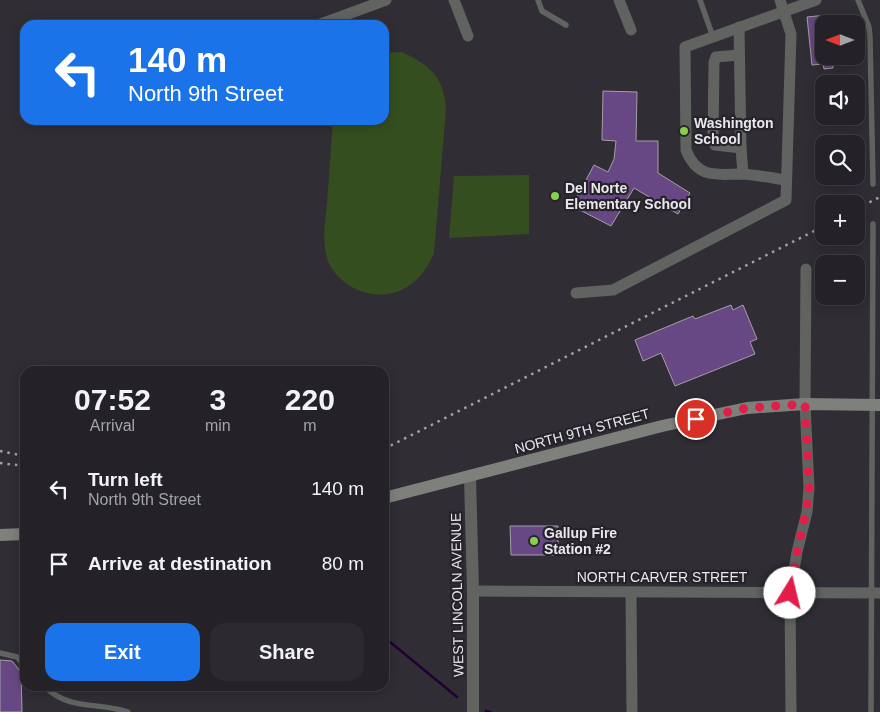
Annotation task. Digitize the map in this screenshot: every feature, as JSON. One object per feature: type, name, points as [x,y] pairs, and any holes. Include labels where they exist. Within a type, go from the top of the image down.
[{"type":"main road","name":"NORTH 9TH STREET","points":[[389,497],[662,426],[747,408],[805,404],[876,405]]},
{"type":"main road","points":[[0,535],[20,534]]},
{"type":"street","points":[[332,20],[386,0]]},
{"type":"street","points":[[454,0],[468,36]]},
{"type":"street","points":[[619,0],[631,30]]},
{"type":"street","points":[[786,180],[743,174],[714,176],[693,164],[686,150],[685,47],[739,27],[782,6],[816,0]]},
{"type":"street","points":[[576,293],[614,290],[786,200],[790,34],[782,6]]},
{"type":"street","points":[[739,27],[739,55],[741,61],[740,148],[743,174]]},
{"type":"street","points":[[739,55],[716,57],[714,62],[713,140],[715,146],[740,148]]},
{"type":"street","points":[[791,712],[790,593],[809,488],[805,404],[806,268]]},
{"type":"street","name":"WEST LINCOLN AVENUE","points":[[470,477],[473,591],[473,712]]},
{"type":"street","name":"NORTH CARVER STREET","points":[[473,591],[876,593]]},
{"type":"street","points":[[631,592],[632,712]]},
{"type":"lane","points":[[538,0],[542,11],[566,25]]},
{"type":"lane","points":[[700,0],[713,37]]},
{"type":"lane","points":[[858,0],[869,27],[870,37],[873,184]]},
{"type":"lane","points":[[871,712],[876,593],[876,405],[873,224]]},
{"type":"lane","points":[[0,653],[17,657],[20,660]]},
{"type":"lane","points":[[49,691],[55,697],[70,704],[114,707],[128,712]]},
{"type":"green space","points":[[402,52],[428,67],[439,80],[445,98],[446,109],[434,253],[422,274],[410,285],[396,292],[379,295],[360,291],[343,281],[336,274],[327,258],[324,231],[333,125],[389,125],[389,53]]},
{"type":"green space","points":[[529,175],[529,234],[449,238],[454,176]]},
{"type":"building","points":[[815,16],[815,65],[812,65],[807,17]]},
{"type":"building","points":[[823,65],[833,65],[833,68],[824,69]]},
{"type":"building","name":"Washington School","points":[[603,91],[637,92],[636,141],[658,141],[658,173],[690,193],[678,214],[634,188],[611,226],[572,206],[594,165],[608,172],[614,159],[616,141],[602,140]]},
{"type":"building","points":[[731,305],[733,310],[743,305],[757,339],[750,342],[755,354],[675,386],[661,353],[643,361],[635,340],[693,316],[695,319]]},
{"type":"building","name":"Gallup Fire Station #2","points":[[510,526],[558,526],[558,555],[511,555]]},
{"type":"building","points":[[0,660],[12,661],[20,671],[22,712],[0,712]]},
{"type":"waterway","points":[[389,641],[457,697]]},
{"type":"waterway","points":[[486,711],[490,712]]},
{"type":"railway","points":[[865,204],[880,197]]},
{"type":"railway","points":[[389,446],[815,231]]},
{"type":"railway","points":[[0,451],[20,455]]},
{"type":"railway","points":[[0,463],[20,465]]},
{"type":"place","name":"Washington School","points":[[684,131]]},
{"type":"place","name":"Del Norte Elementary School","points":[[555,196]]},
{"type":"place","name":"Gallup Fire Station #2","points":[[534,541]]},
{"type":"route","points":[[696,419],[747,408],[805,404],[809,488],[790,593]]}]
